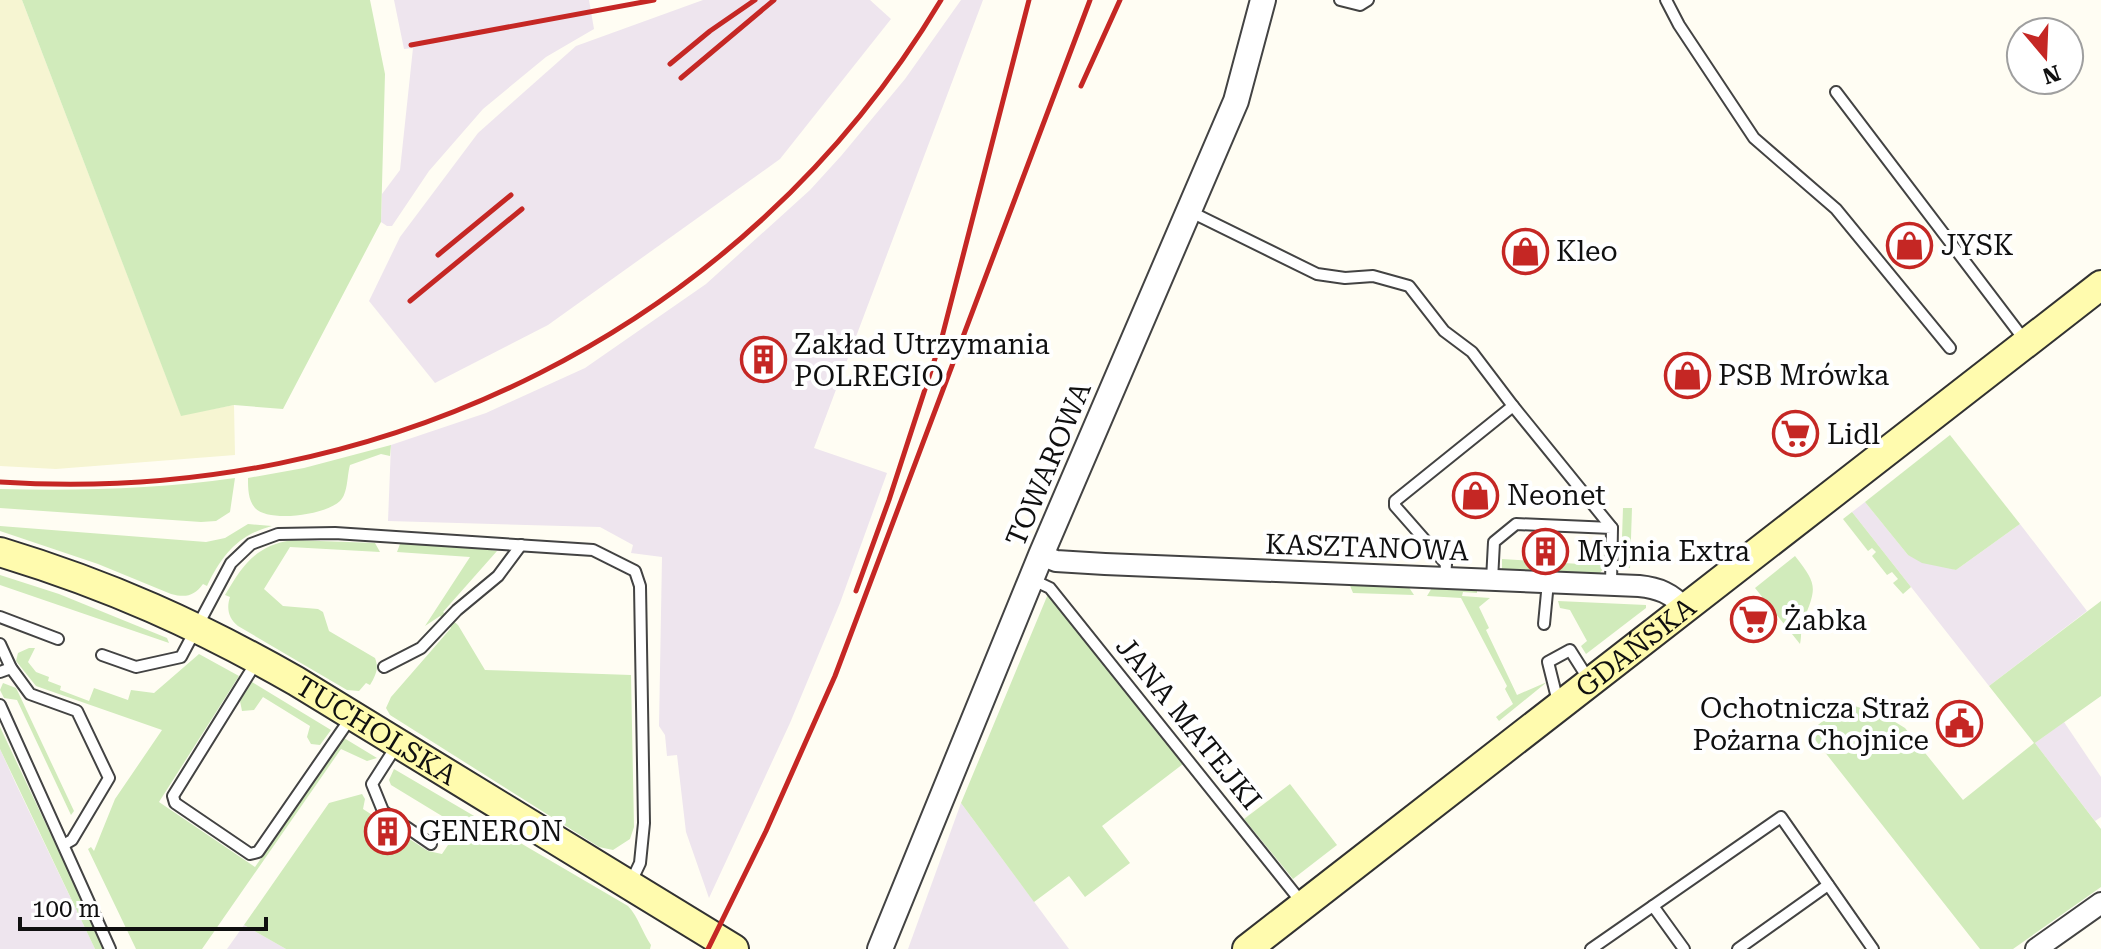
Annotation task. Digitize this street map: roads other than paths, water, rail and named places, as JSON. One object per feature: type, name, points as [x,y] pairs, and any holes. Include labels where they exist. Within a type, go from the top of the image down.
[{"type":"main road","name":"GDAŃSKA","points":[[1247,949],[2101,285]]},
{"type":"main road","name":"TUCHOLSKA","points":[[0,552],[112,589],[198,627],[258,659],[734,949]]},
{"type":"street","name":"TOWAROWA","points":[[880,949],[1041,555],[1236,101],[1263,0]]},
{"type":"street","name":"KASZTANOWA","points":[[1041,555],[1056,561],[1105,564],[1611,584],[1656,588],[1670,594],[1685,609]]},
{"type":"street","points":[[2036,949],[2101,903]]},
{"type":"lane","points":[[1340,0],[1360,5],[1368,0]]},
{"type":"lane","points":[[1666,0],[1679,25],[1754,138],[1836,209],[1950,348]]},
{"type":"lane","points":[[1836,92],[2028,344]]},
{"type":"lane","points":[[1189,211],[1317,274],[1345,278],[1373,276],[1409,286],[1444,331],[1472,352],[1612,528],[1611,584]]},
{"type":"lane","points":[[1445,578],[1446,564],[1395,506],[1395,501],[1513,406]]},
{"type":"lane","points":[[1492,580],[1494,542],[1516,524],[1612,528]]},
{"type":"lane","points":[[102,655],[136,667],[178,658],[237,557],[259,540],[278,534],[335,533],[593,550],[628,566],[639,579],[644,823],[640,863],[630,884]]},
{"type":"lane","points":[[384,667],[421,648],[457,610],[498,576],[521,545]]},
{"type":"lane","name":"JANA MATEJKI","points":[[1031,579],[1050,588],[1303,905]]},
{"type":"lane","points":[[1544,624],[1548,582]]},
{"type":"lane","points":[[0,617],[58,639]]},
{"type":"lane","points":[[0,644],[11,668],[30,694],[77,711],[109,778],[72,840],[65,844]]},
{"type":"lane","points":[[1563,704],[1556,694],[1548,662],[1557,652],[1570,650],[1590,682]]},
{"type":"lane","points":[[258,659],[173,796],[175,803],[250,854],[258,852],[353,716]]},
{"type":"lane","points":[[0,672],[11,668]]},
{"type":"lane","points":[[0,705],[110,949]]},
{"type":"lane","points":[[398,744],[372,784],[383,811],[431,844]]},
{"type":"lane","points":[[1591,949],[1781,817],[1873,949]]},
{"type":"lane","points":[[1738,949],[1828,885]]},
{"type":"lane","points":[[1653,906],[1684,949]]},
{"type":"railway","points":[[411,45],[654,0]]},
{"type":"railway","points":[[670,64],[755,0]]},
{"type":"railway","points":[[681,78],[774,0]]},
{"type":"railway","points":[[0,482],[141,482],[279,463],[413,427],[539,373],[657,303],[765,217],[860,116],[941,0]]},
{"type":"railway","points":[[856,591],[942,337],[1029,0]]},
{"type":"railway","points":[[708,949],[766,831],[835,676],[1090,0]]},
{"type":"railway","points":[[1081,86],[1120,0]]},
{"type":"railway","points":[[438,255],[511,195]]},
{"type":"railway","points":[[410,301],[522,209]]},
{"type":"place","name":"JYSK","points":[[1910,245]]},
{"type":"place","name":"Kleo","points":[[1525,251]]},
{"type":"place","name":"Zakład Utrzymania POLREGIO","points":[[763,360]]},
{"type":"place","name":"PSB Mrówka","points":[[1687,375]]},
{"type":"place","name":"Lidl","points":[[1796,434]]},
{"type":"place","name":"Neonet","points":[[1476,495]]},
{"type":"place","name":"Myjnia Extra","points":[[1546,551]]},
{"type":"place","name":"Żabka","points":[[1753,620]]},
{"type":"place","name":"Ochotnicza Straż Pożarna Chojnice","points":[[1960,724]]},
{"type":"place","name":"GENERON","points":[[388,831]]}]
